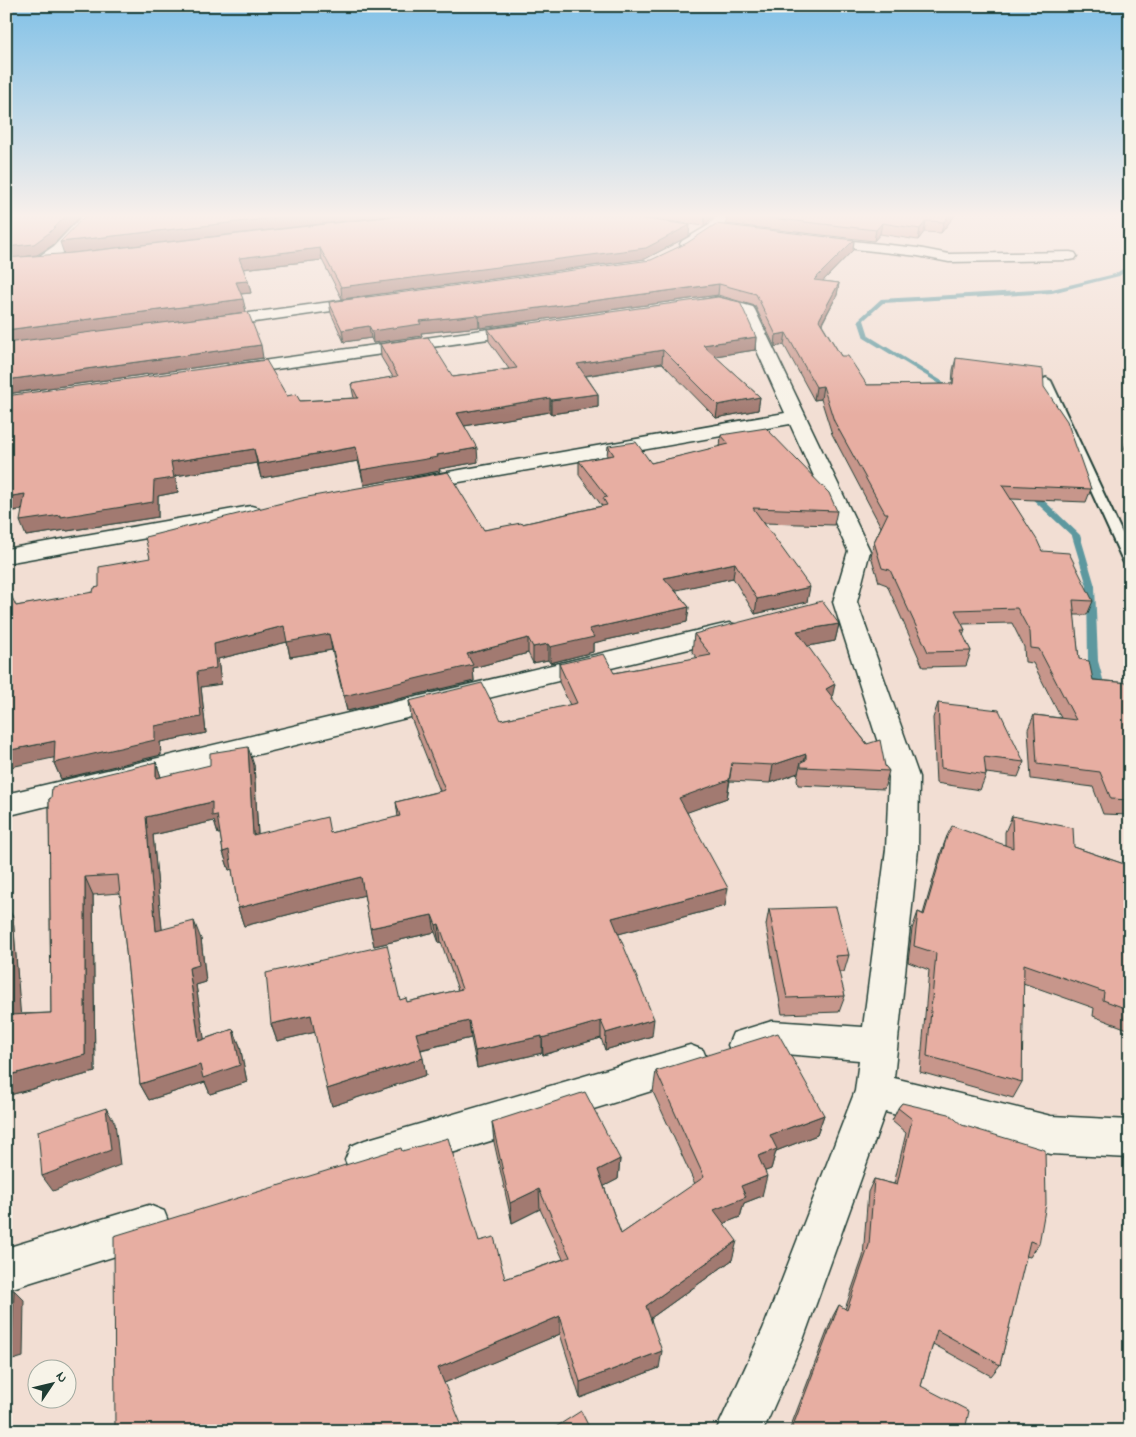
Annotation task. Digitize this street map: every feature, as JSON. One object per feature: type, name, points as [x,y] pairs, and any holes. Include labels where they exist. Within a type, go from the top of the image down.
[{"type":"street","points":[[194,325],[382,300]]},
{"type":"street","points":[[687,306],[717,302],[747,310],[859,551],[836,605],[904,777],[902,849],[874,1091],[781,1340],[739,1431]]},
{"type":"street","points":[[214,373],[549,326]]},
{"type":"street","points":[[396,488],[797,417]]},
{"type":"street","points":[[6,556],[270,510]]},
{"type":"street","points":[[6,805],[749,626]]},
{"type":"street","points":[[337,1169],[772,1037],[880,1045]]},
{"type":"street","points":[[874,1091],[1051,1135],[1130,1139]]},
{"type":"street","points":[[6,1269],[186,1215]]},
{"type":"lane","points":[[1046,381],[1130,564]]},
{"type":"building","points":[[6,281],[247,281],[236,282],[243,299],[6,330]]},
{"type":"building","points":[[338,281],[387,281],[341,287]]},
{"type":"building","points":[[490,281],[823,281],[839,283],[819,320],[841,356],[848,356],[867,385],[953,384],[956,358],[1043,369],[1044,387],[1067,421],[1091,489],[1002,485],[1042,551],[1069,553],[1093,601],[1073,600],[1079,659],[1089,661],[1093,680],[1130,683],[1130,800],[1111,799],[1100,772],[1037,764],[1034,715],[1076,720],[1039,649],[1031,648],[1030,632],[1017,608],[955,610],[965,630],[961,630],[971,651],[928,652],[890,570],[882,568],[874,542],[888,513],[885,513],[834,421],[823,386],[816,387],[786,333],[776,335],[756,294],[719,284],[479,316],[419,321],[421,324],[372,331],[369,326],[342,330],[329,302]]},
{"type":"building","points":[[718,297],[740,302],[756,337],[703,345],[760,397],[718,405],[663,350],[577,364],[598,394],[551,400],[550,398],[457,413],[477,448],[437,455],[438,457],[361,470],[356,447],[258,464],[254,449],[171,462],[174,478],[154,481],[153,502],[61,517],[61,515],[20,521],[25,494],[6,497],[6,396],[266,360],[287,396],[296,394],[300,401],[358,398],[351,384],[398,376],[380,344],[428,337],[453,377],[517,368],[488,329]]},
{"type":"building","points":[[248,312],[261,345],[6,380],[6,343]]},
{"type":"building","points":[[766,428],[829,493],[837,511],[753,508],[810,587],[757,599],[735,563],[664,578],[689,607],[589,629],[594,637],[550,647],[548,644],[533,647],[528,638],[467,654],[473,665],[344,696],[329,634],[287,642],[284,626],[214,644],[216,668],[197,672],[201,717],[155,726],[155,740],[54,763],[55,741],[6,751],[6,584],[16,606],[93,592],[94,588],[99,587],[99,567],[150,558],[145,537],[302,498],[448,472],[484,530],[522,524],[607,505],[603,498],[607,497],[579,461],[614,455],[608,446],[636,442],[651,463],[729,444],[721,435]]},
{"type":"building","points":[[822,601],[839,624],[797,631],[835,684],[826,689],[833,698],[831,698],[867,744],[880,740],[885,766],[889,771],[801,767],[801,762],[806,760],[806,754],[773,765],[732,763],[729,780],[679,798],[728,888],[612,918],[654,1019],[606,1033],[601,1021],[542,1038],[542,1036],[475,1051],[469,1021],[416,1033],[423,1058],[327,1089],[311,1015],[271,1024],[266,973],[387,945],[400,1000],[406,998],[407,1002],[462,989],[439,924],[436,925],[432,915],[370,928],[361,877],[238,908],[229,850],[223,852],[217,815],[212,816],[212,802],[146,817],[156,931],[194,921],[199,965],[189,968],[199,1041],[233,1029],[240,1065],[203,1078],[200,1065],[140,1084],[118,875],[85,877],[85,1055],[6,1076],[6,953],[10,1015],[51,1013],[49,799],[51,798],[52,787],[156,762],[156,778],[210,765],[210,753],[248,747],[253,835],[327,817],[330,833],[400,816],[396,802],[445,790],[409,701],[482,683],[501,720],[577,703],[559,664],[604,654],[614,673],[711,655],[694,634]]},
{"type":"building","points":[[938,703],[999,710],[1024,762],[984,757],[986,775],[941,768]]},
{"type":"building","points":[[1012,816],[1073,828],[1074,847],[1130,866],[1130,1010],[1103,1000],[1104,992],[1024,964],[1022,1082],[927,1056],[936,953],[914,946],[918,912],[924,915],[947,836],[952,826],[1013,848]]},
{"type":"building","points":[[836,907],[849,955],[835,956],[845,996],[787,998],[769,909]]},
{"type":"building","points":[[778,1033],[824,1115],[770,1135],[777,1149],[758,1156],[767,1176],[741,1186],[746,1197],[714,1210],[737,1241],[646,1306],[662,1351],[580,1382],[560,1316],[438,1368],[464,1431],[115,1431],[114,1236],[401,1148],[402,1151],[448,1138],[479,1241],[494,1237],[505,1279],[570,1257],[539,1189],[510,1203],[492,1122],[585,1092],[620,1159],[598,1170],[621,1234],[704,1177],[656,1071]]},
{"type":"building","points":[[902,1103],[949,1114],[962,1125],[1045,1150],[1046,1204],[1039,1244],[1030,1241],[1000,1365],[937,1330],[921,1386],[969,1411],[966,1431],[791,1431],[839,1305],[847,1310],[869,1245],[874,1179],[897,1185],[912,1119],[898,1108]]},
{"type":"building","points":[[106,1108],[111,1150],[42,1176],[38,1131]]},
{"type":"building","points":[[14,1290],[12,1347],[6,1349],[6,1292]]},
{"type":"building","points":[[581,1411],[591,1431],[551,1430]]},
{"type":"waterway","points":[[953,390],[866,337],[861,320],[881,301],[1052,291],[1092,281]]},
{"type":"waterway","points":[[1030,492],[1076,535],[1091,586],[1093,661],[1102,694]]}]
